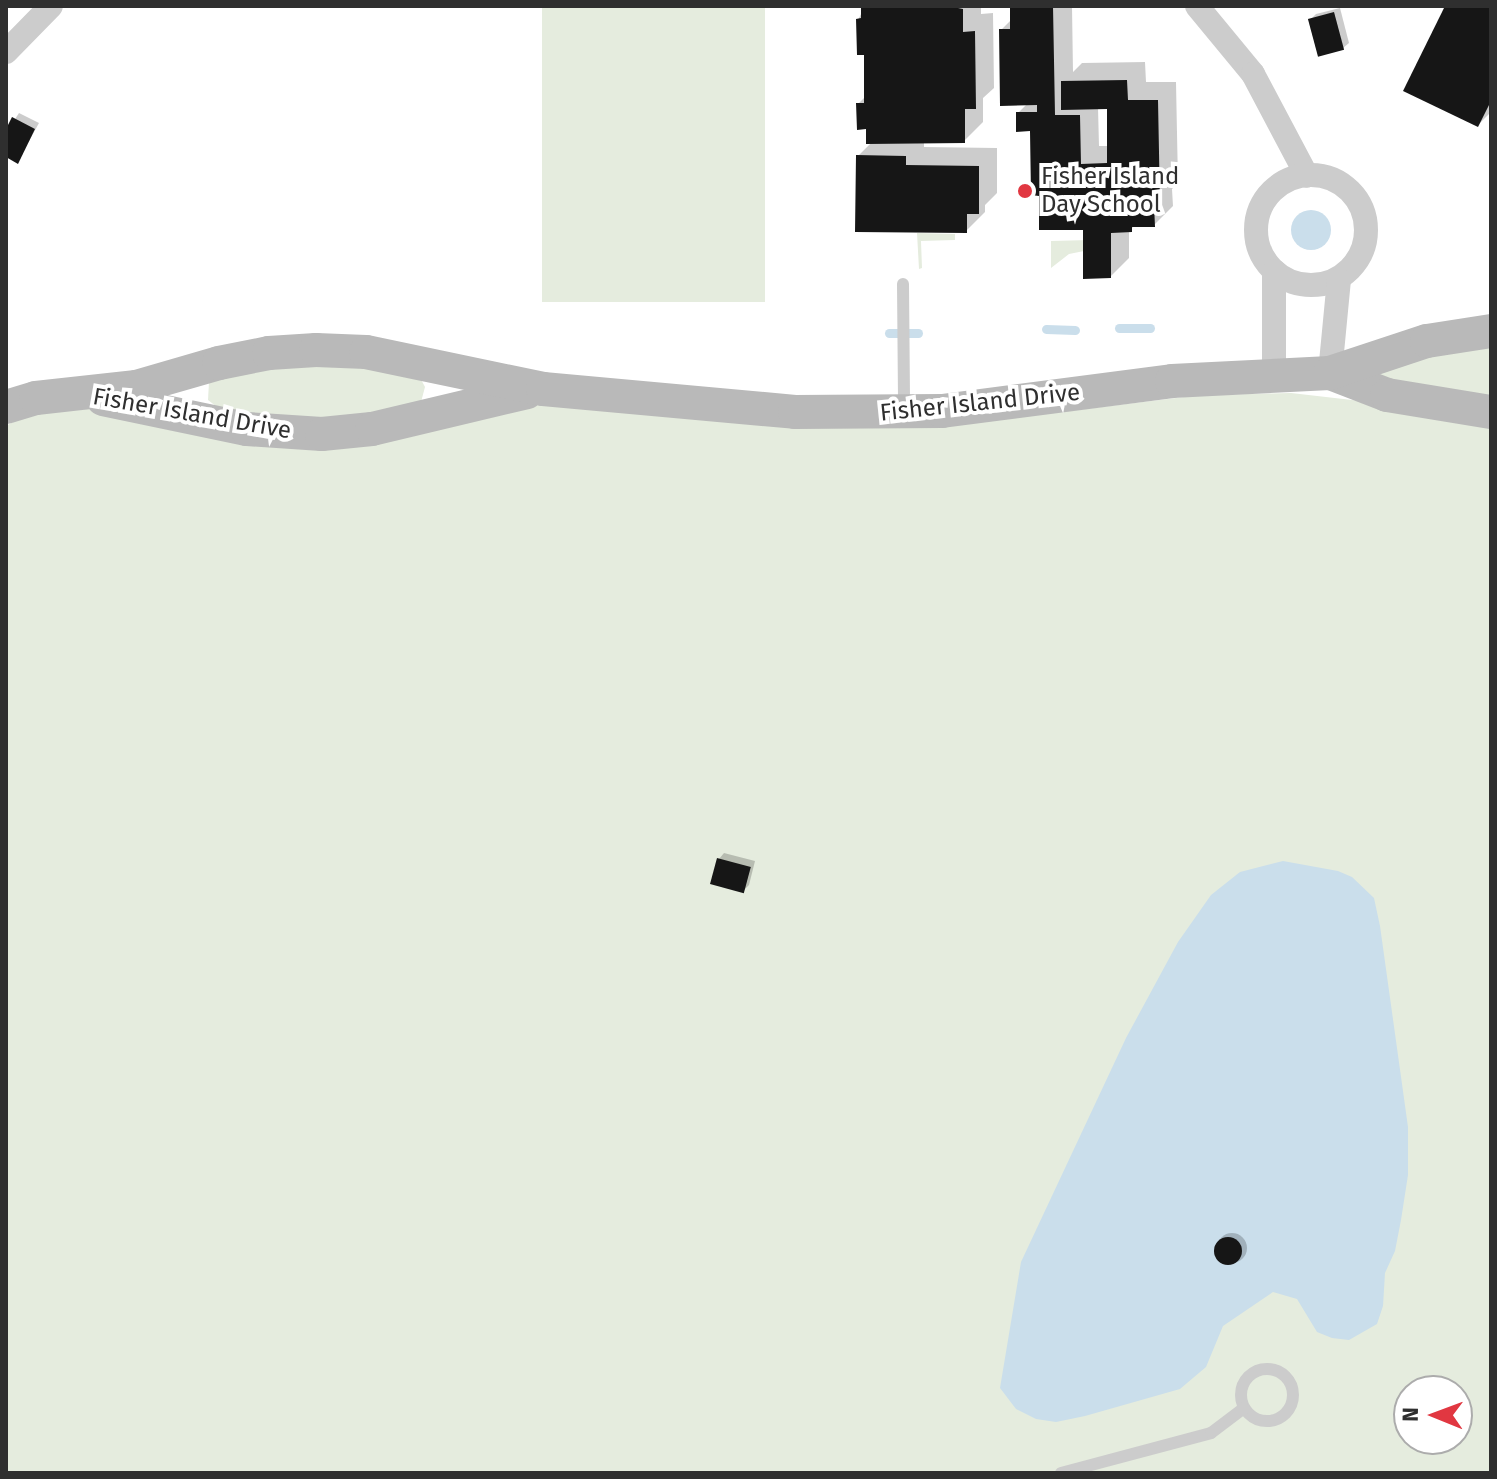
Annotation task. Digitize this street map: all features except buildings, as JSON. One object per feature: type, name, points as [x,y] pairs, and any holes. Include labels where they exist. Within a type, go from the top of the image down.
[{"type":"street","points":[[6,51],[31,6]]},
{"type":"street","points":[[6,51],[51,6]]},
{"type":"street","points":[[1197,6],[1253,74],[1307,176]]},
{"type":"street","points":[[1274,271],[1308,285],[1339,279],[1360,256],[1365,236],[1363,213],[1353,194],[1322,177],[1307,176],[1284,182],[1266,196],[1261,207],[1258,241],[1274,271],[1274,375]]},
{"type":"street","points":[[1330,373],[1339,279]]},
{"type":"street","name":"Fisher Island Drive","points":[[6,407],[36,398],[136,387],[269,353],[316,350],[366,352],[543,389],[776,411],[954,410],[1172,381],[1330,373],[1400,349],[1491,331]]},
{"type":"street","points":[[429,415],[430,367]]},
{"type":"street","points":[[196,370],[197,418]]},
{"type":"street","name":"Fisher Island Drive","points":[[1330,373],[1387,395],[1491,412]]},
{"type":"street","name":"Fisher Island Drive","points":[[75,394],[273,432],[322,434],[372,429],[543,389]]},
{"type":"lane","points":[[903,284],[904,412]]},
{"type":"lane","points":[[1273,1369],[1281,1372],[1291,1386],[1292,1403],[1282,1416],[1265,1421],[1250,1415],[1244,1408],[1241,1400],[1244,1383],[1256,1371],[1273,1369]]},
{"type":"lane","points":[[1061,1473],[1211,1433],[1244,1408]]},
{"type":"shaded area","points":[[542,6],[765,6],[765,302],[542,302]]},
{"type":"shaded area","points":[[917,233],[955,234],[955,240],[921,241],[922,268],[919,269]]},
{"type":"shaded area","points":[[1089,240],[1089,250],[1069,254],[1051,268],[1051,241]]},
{"type":"shaded area","points":[[1491,343],[1491,398],[1373,376],[1431,354]]},
{"type":"shaded area","points":[[247,364],[416,370],[425,387],[421,402],[354,419],[283,419],[217,407],[208,400],[209,382]]},
{"type":"shaded area","points":[[1291,393],[1387,404],[1491,422],[1491,1473],[6,1473],[6,426],[27,414],[110,407],[259,435],[493,407],[553,403],[1027,416],[1201,395]]},
{"type":"water","points":[[1311,210],[1325,216],[1331,230],[1325,244],[1311,250],[1297,244],[1291,230],[1297,216]]},
{"type":"water","points":[[1283,861],[1338,871],[1352,877],[1374,898],[1380,926],[1408,1127],[1408,1175],[1395,1251],[1385,1273],[1383,1306],[1377,1324],[1349,1340],[1332,1338],[1317,1332],[1297,1299],[1273,1292],[1223,1326],[1206,1367],[1180,1389],[1085,1416],[1056,1422],[1036,1419],[1016,1409],[1000,1388],[1021,1262],[1126,1038],[1178,942],[1211,895],[1240,872]]},
{"type":"waterway","points":[[1119,328],[1150,328]]},
{"type":"waterway","points":[[1046,329],[1075,330]]},
{"type":"waterway","points":[[889,333],[918,333]]},
{"type":"place","name":"Fisher Island Day School","points":[[1025,191]]}]
